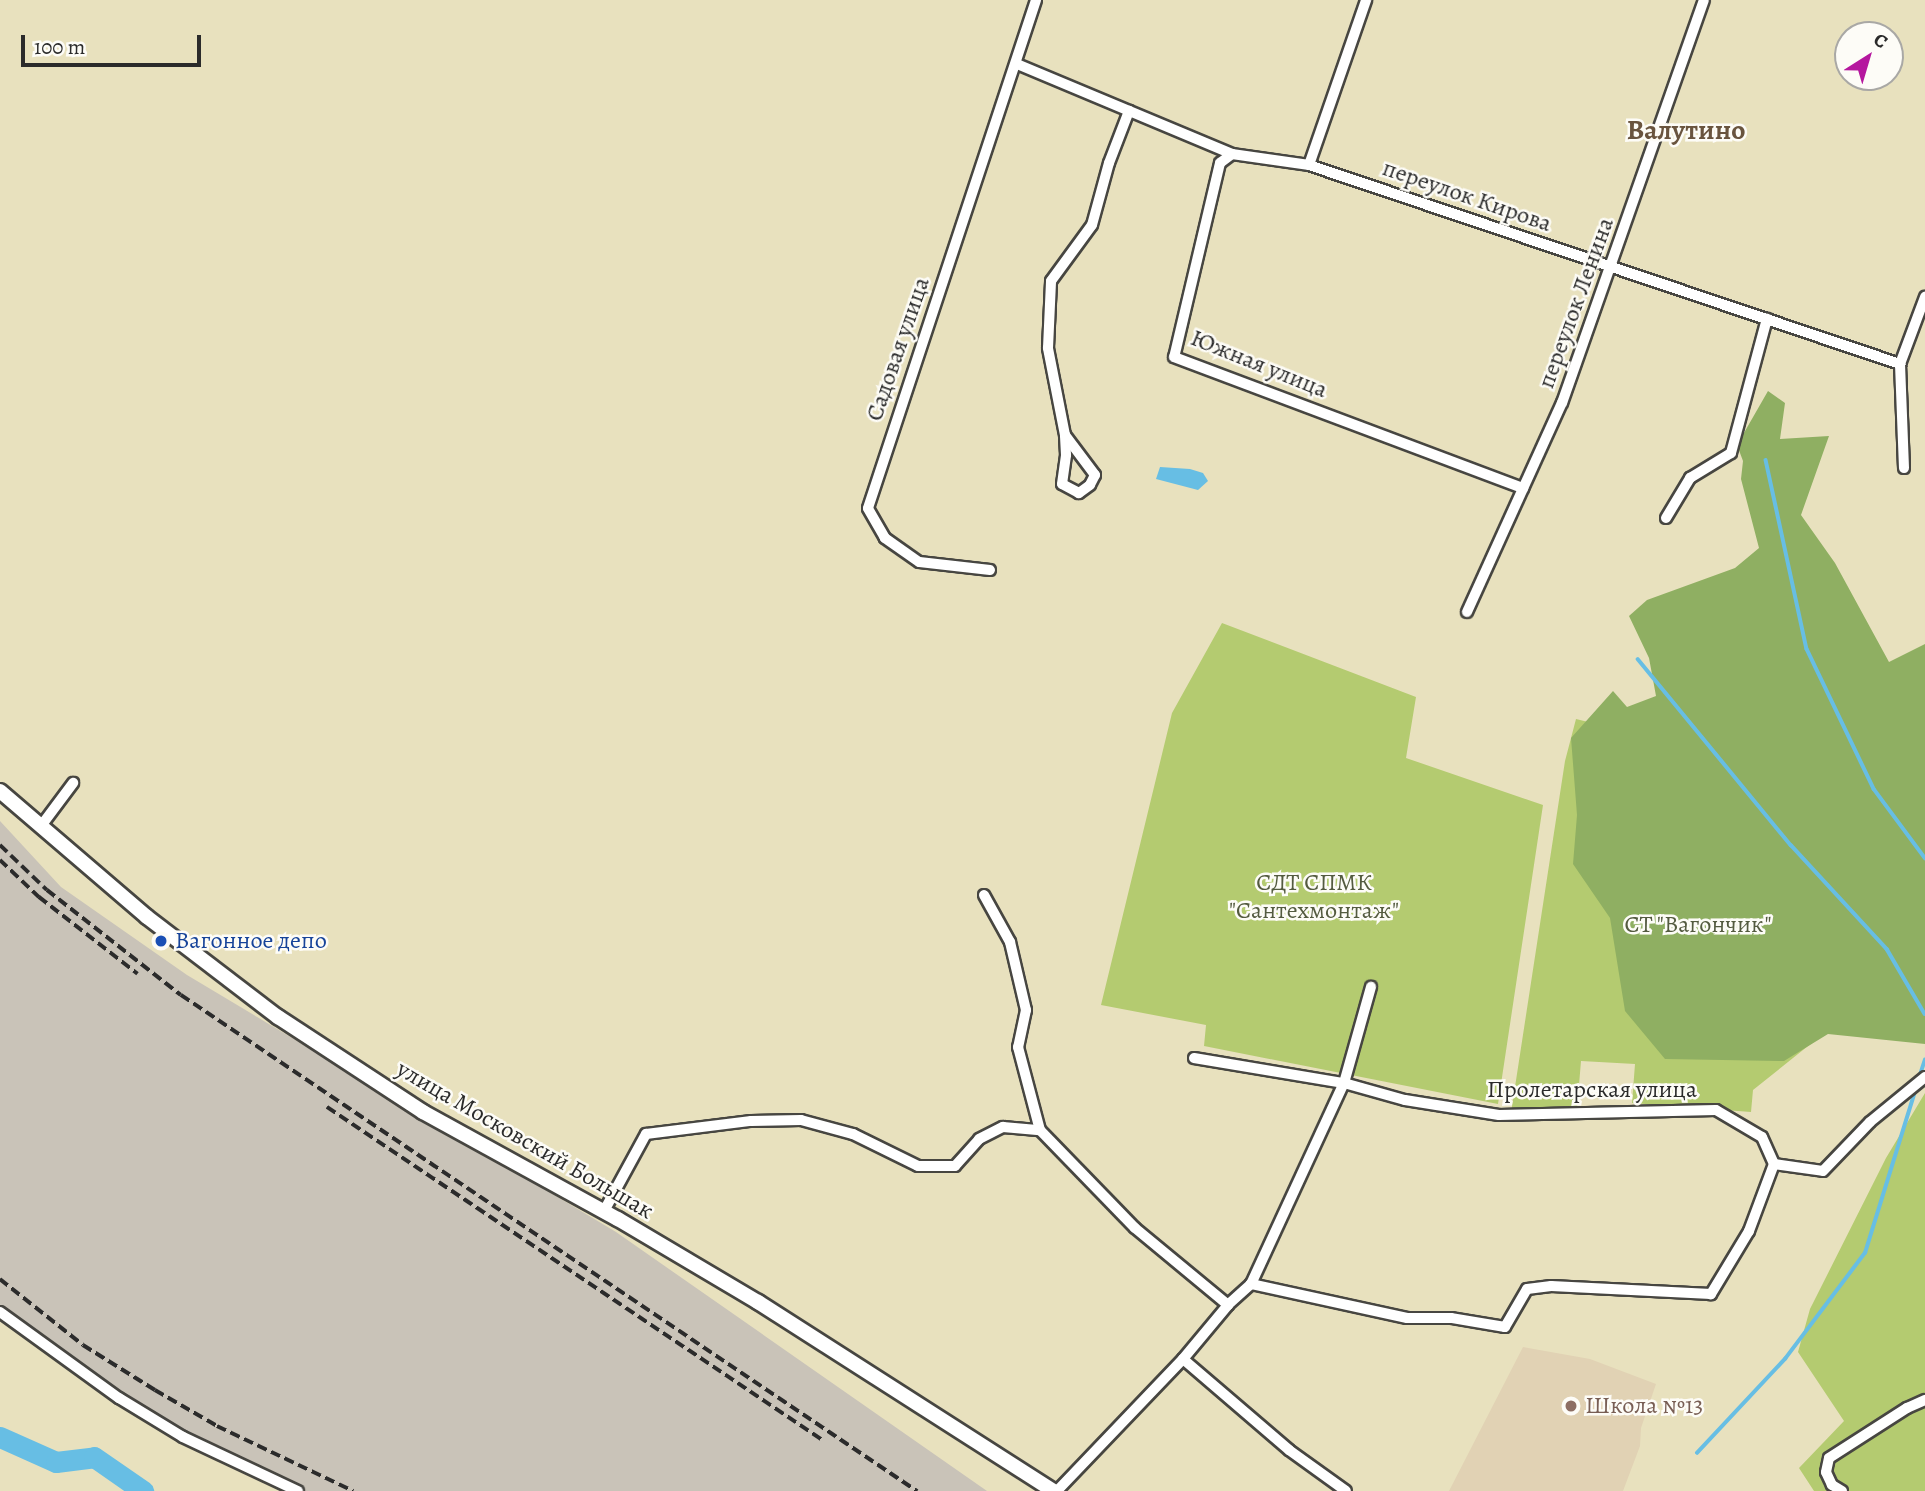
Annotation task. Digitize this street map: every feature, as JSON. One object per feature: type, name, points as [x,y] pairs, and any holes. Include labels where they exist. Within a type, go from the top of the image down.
[{"type":"street","name":"Садовая улица","points":[[990,570],[919,562],[885,538],[868,508],[1036,0]]},
{"type":"street","points":[[1309,165],[1366,0]]},
{"type":"street","name":"переулок Ленина","points":[[1467,612],[1562,403],[1704,0]]},
{"type":"street","points":[[1017,64],[1129,111],[1109,163],[1092,225],[1051,281],[1048,348],[1065,435],[1066,456],[1062,484],[1079,493],[1090,485],[1095,475],[1065,435]]},
{"type":"street","name":"переулок Кирова","points":[[1129,111],[1232,154],[1309,165],[1900,364]]},
{"type":"street","points":[[1214,147],[1220,163],[1232,154]]},
{"type":"street","name":"Южная улица","points":[[1220,163],[1174,357],[1522,488]]},
{"type":"street","points":[[1904,468],[1900,364],[1925,298]]},
{"type":"street","points":[[1666,518],[1690,478],[1731,453],[1767,319]]},
{"type":"street","points":[[41,826],[74,783]]},
{"type":"street","name":"улица Московский Большак","points":[[0,791],[147,916],[278,1017],[423,1112],[604,1211],[758,1302],[1055,1491]]},
{"type":"street","points":[[984,895],[1010,942],[1026,1010],[1018,1047],[1040,1130],[1135,1228],[1228,1306]]},
{"type":"street","points":[[1055,1491],[1183,1359],[1228,1306],[1251,1284],[1344,1083],[1371,987]]},
{"type":"street","name":"Пролетарская улица","points":[[1194,1058],[1344,1083],[1405,1100],[1499,1115],[1716,1110],[1762,1137],[1774,1164]]},
{"type":"street","points":[[1251,1284],[1407,1318],[1451,1318],[1505,1327],[1527,1289],[1551,1286],[1711,1294],[1749,1231],[1774,1164],[1824,1171],[1871,1122],[1925,1077]]},
{"type":"street","points":[[604,1211],[646,1134],[751,1121],[801,1119],[853,1134],[918,1166],[955,1166],[979,1139],[1003,1127],[1040,1130]]},
{"type":"street","points":[[0,1312],[119,1398],[183,1437],[298,1491]]},
{"type":"street","points":[[1183,1359],[1289,1450],[1346,1491]]},
{"type":"street","points":[[1842,1491],[1832,1485],[1826,1472],[1829,1458],[1896,1414],[1925,1401]]},
{"type":"shaded area","points":[[0,821],[61,887],[187,975],[616,1232],[987,1491],[290,1491],[192,1446],[0,1316]]},
{"type":"shaded area","name":"Школа №13","points":[[1523,1347],[1590,1359],[1656,1384],[1641,1428],[1640,1446],[1623,1491],[1449,1491]]},
{"type":"green space","points":[[1768,391],[1785,403],[1780,439],[1829,436],[1801,515],[1835,563],[1889,662],[1925,644],[1925,1044],[1828,1034],[1784,1061],[1665,1059],[1625,1011],[1610,918],[1573,864],[1577,815],[1571,738],[1613,691],[1627,707],[1656,696],[1649,658],[1629,616],[1647,600],[1735,568],[1759,548],[1741,479],[1743,461],[1737,445]]},
{"type":"green space","name":"СДТ СПМК \"Сантехмонтаж\"","points":[[1222,623],[1416,697],[1406,758],[1543,805],[1498,1104],[1204,1046],[1206,1025],[1101,1005],[1172,713]]},
{"type":"green space","name":"СТ \"Вагончик\"","points":[[1576,719],[1677,744],[1828,1030],[1753,1090],[1751,1112],[1632,1103],[1635,1064],[1581,1061],[1577,1109],[1511,1113],[1565,761]]},
{"type":"green space","points":[[1925,1093],[1925,1491],[1814,1491],[1799,1468],[1844,1421],[1798,1352],[1810,1309],[1886,1158]]},
{"type":"water","points":[[1160,467],[1190,469],[1203,473],[1208,481],[1198,490],[1156,479]]},
{"type":"waterway","points":[[1766,460],[1807,649],[1874,789],[1925,858]]},
{"type":"waterway","points":[[1638,659],[1791,845],[1887,949],[1925,1014]]},
{"type":"waterway","points":[[1919,1078],[1925,1060]]},
{"type":"waterway","points":[[1697,1453],[1785,1359],[1865,1253],[1916,1088]]},
{"type":"waterway","points":[[0,1437],[56,1462],[94,1457],[143,1491]]},
{"type":"railway","points":[[0,845],[47,890],[181,995],[917,1491]]},
{"type":"railway","points":[[0,860],[39,897],[138,974]]},
{"type":"railway","points":[[327,1107],[824,1441]]},
{"type":"railway","points":[[0,1279],[83,1345],[155,1390],[217,1426],[353,1491]]},
{"type":"place","name":"Вагонное депо","points":[[161,941]]},
{"type":"place","name":"Школа №13","points":[[1571,1406]]},
{"type":"district","name":"Валутино","points":[[1686,130]]}]
